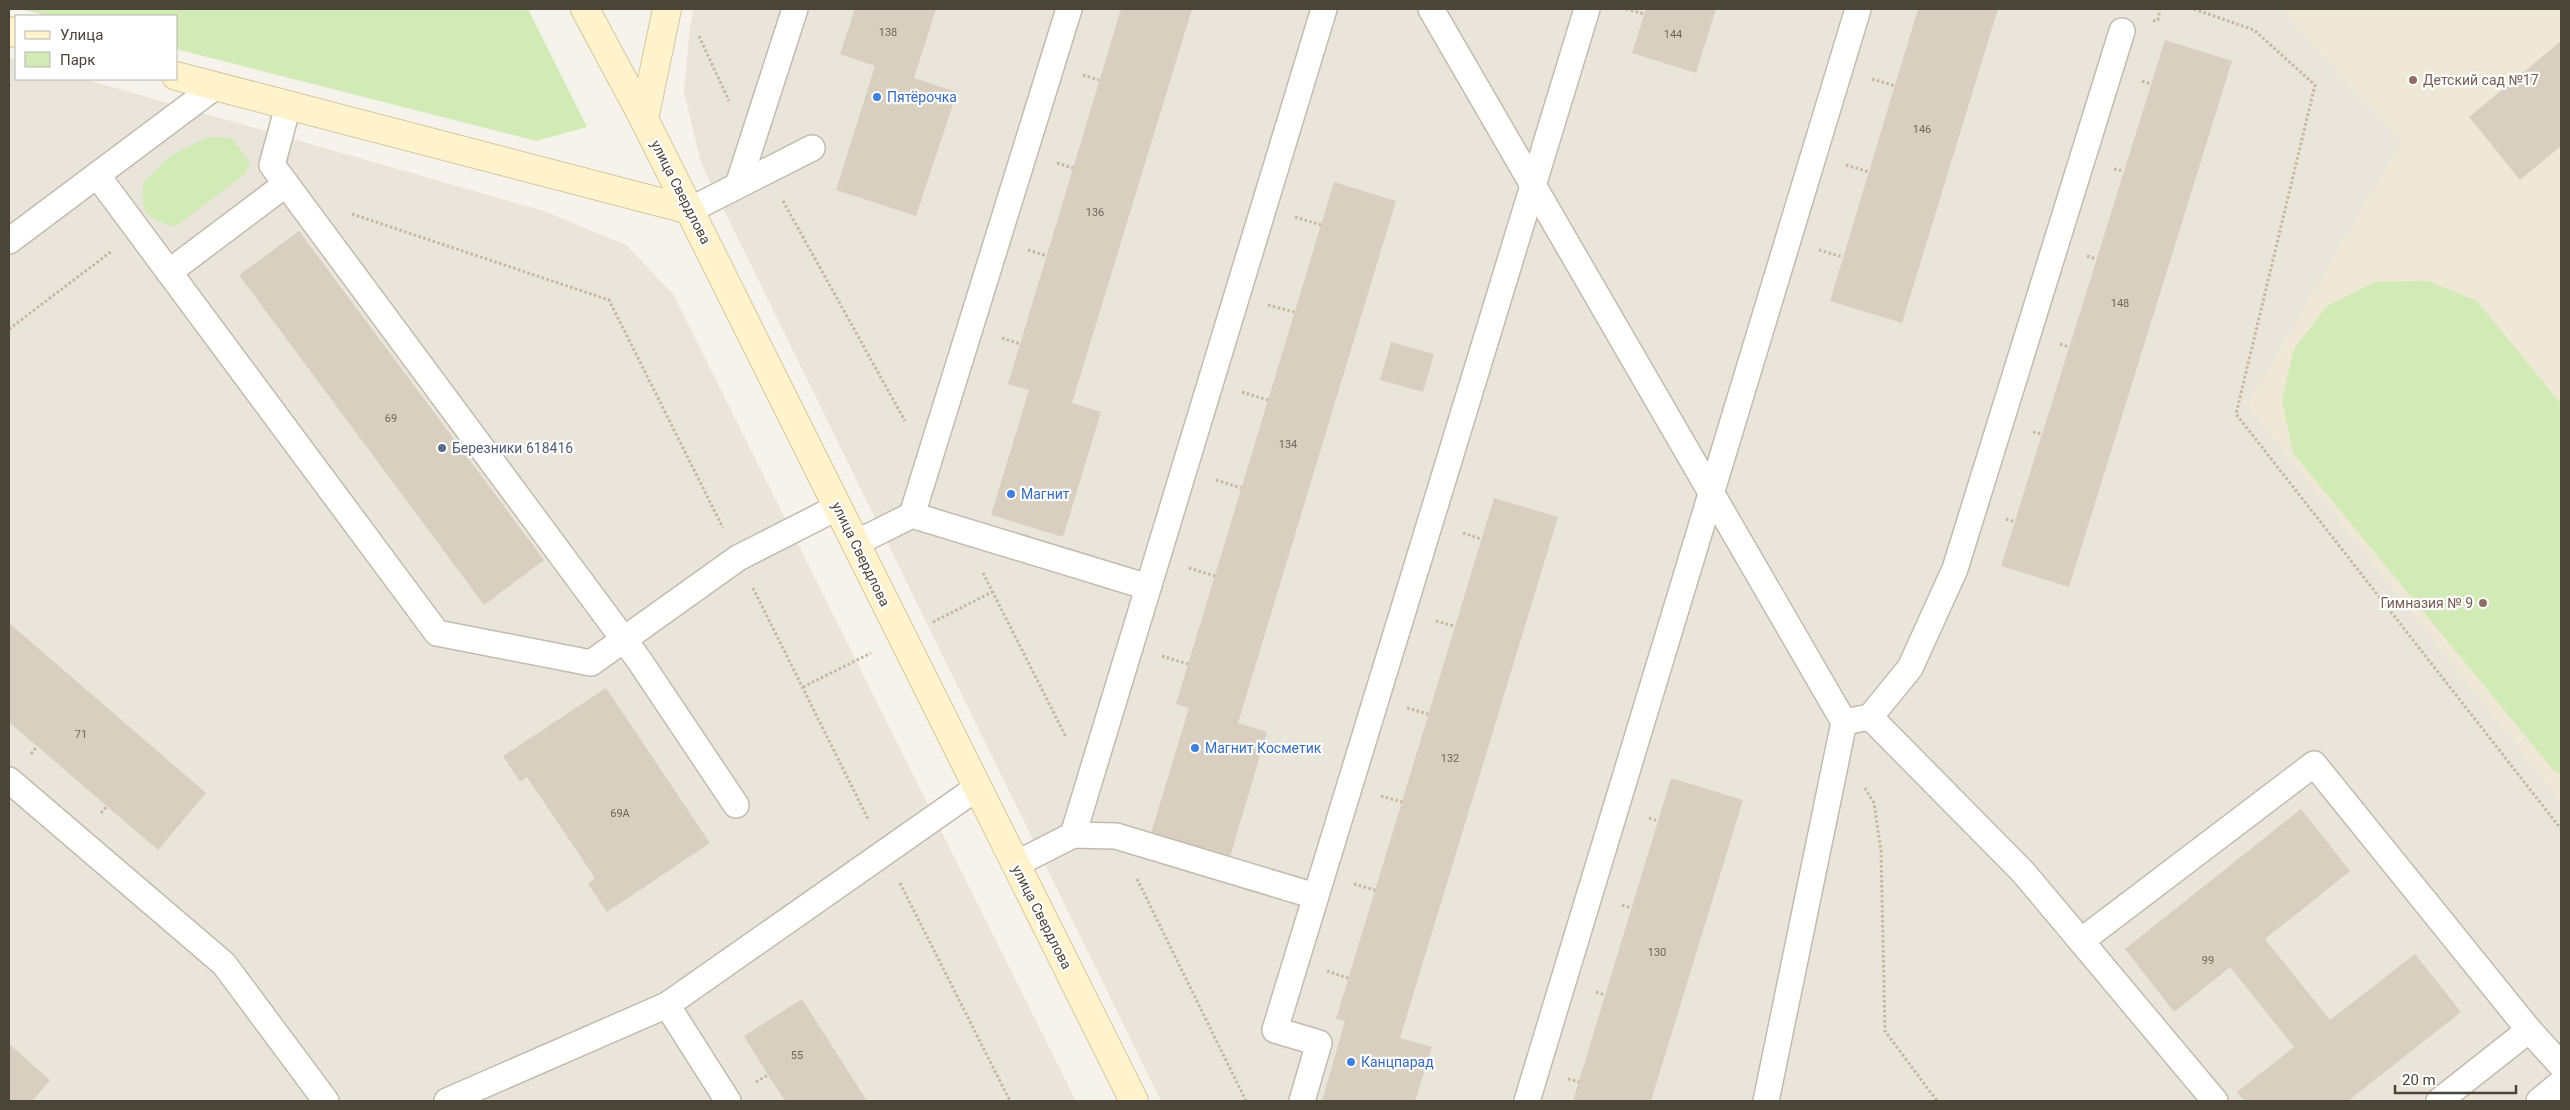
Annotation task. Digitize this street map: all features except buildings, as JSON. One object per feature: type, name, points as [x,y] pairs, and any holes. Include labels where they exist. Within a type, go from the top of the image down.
[{"type":"main road","name":"улица Свердлова","points":[[585,9],[690,210],[1134,1101]]},
{"type":"main road","points":[[644,119],[668,9]]},
{"type":"main road","points":[[178,76],[690,210]]},
{"type":"lane","points":[[738,185],[795,9]]},
{"type":"lane","points":[[912,515],[1068,9]]},
{"type":"lane","points":[[1073,835],[1324,9]]},
{"type":"lane","points":[[1432,9],[1844,722],[1766,1101]]},
{"type":"lane","points":[[1302,1101],[1319,1044],[1274,1030],[1587,9]]},
{"type":"lane","points":[[1527,1101],[1858,9]]},
{"type":"lane","points":[[1844,722],[1870,718],[1910,668],[1955,569],[2122,31]]},
{"type":"lane","points":[[9,241],[216,86]]},
{"type":"lane","points":[[288,106],[272,165],[624,639],[736,806]]},
{"type":"lane","points":[[690,210],[812,148]]},
{"type":"lane","points":[[97,175],[437,633],[591,663],[738,558],[838,507]]},
{"type":"lane","points":[[169,272],[286,184]]},
{"type":"lane","points":[[856,543],[912,515],[1148,586]]},
{"type":"lane","points":[[1870,718],[2023,872],[2215,1101]]},
{"type":"lane","points":[[2081,942],[2314,764],[2529,1030],[2561,1065]]},
{"type":"lane","points":[[9,780],[224,964],[326,1101]]},
{"type":"lane","points":[[447,1101],[667,1005],[884,851],[978,787]]},
{"type":"lane","points":[[1016,864],[1073,835],[1116,836],[1315,896]]},
{"type":"lane","points":[[667,1005],[728,1101]]},
{"type":"lane","points":[[2439,1101],[2529,1030]]},
{"type":"lane","points":[[2539,1101],[2561,1083]]},
{"type":"path","points":[[1626,9],[1644,14]]},
{"type":"path","points":[[2194,9],[2254,30],[2316,85],[2236,414],[2561,829]]},
{"type":"path","points":[[698,36],[751,142]]},
{"type":"path","points":[[767,172],[928,464]]},
{"type":"path","points":[[349,213],[609,300],[1010,1101]]},
{"type":"path","points":[[9,329],[138,231]]},
{"type":"path","points":[[961,530],[1089,783]]},
{"type":"path","points":[[1838,748],[1874,803],[1882,851],[1886,1031],[1937,1101]]},
{"type":"path","points":[[1116,836],[1246,1101]]},
{"type":"shaded area","points":[[694,9],[2561,9],[2561,1101],[1161,1101],[701,163],[684,92],[690,26]]},
{"type":"shaded area","name":"Гимназия № 9","points":[[2280,9],[2561,9],[2561,802],[2247,405],[2401,142]]},
{"type":"shaded area","points":[[9,57],[15,59],[15,80],[87,80],[544,211],[626,245],[673,294],[1076,1101],[9,1101]]},
{"type":"green space","points":[[20,9],[528,9],[587,127],[536,141],[178,50],[178,15],[45,15]]},
{"type":"green space","points":[[207,137],[232,138],[250,162],[245,174],[175,227],[151,217],[144,208],[143,183],[169,157]]},
{"type":"green space","name":"Гимназия № 9","points":[[2428,281],[2477,301],[2561,404],[2561,774],[2555,772],[2293,453],[2282,400],[2294,349],[2327,306],[2375,282]]},
{"type":"place","name":"Детский сад №17","points":[[2413,80]]},
{"type":"place","name":"Пятёрочка","points":[[877,97]]},
{"type":"place","name":"Березники 618416","points":[[442,448]]},
{"type":"place","name":"Магнит","points":[[1011,494]]},
{"type":"place","name":"Гимназия № 9","points":[[2483,603]]},
{"type":"place","name":"Магнит Косметик","points":[[1195,748]]},
{"type":"place","name":"Канцпарад","points":[[1351,1062]]}]
